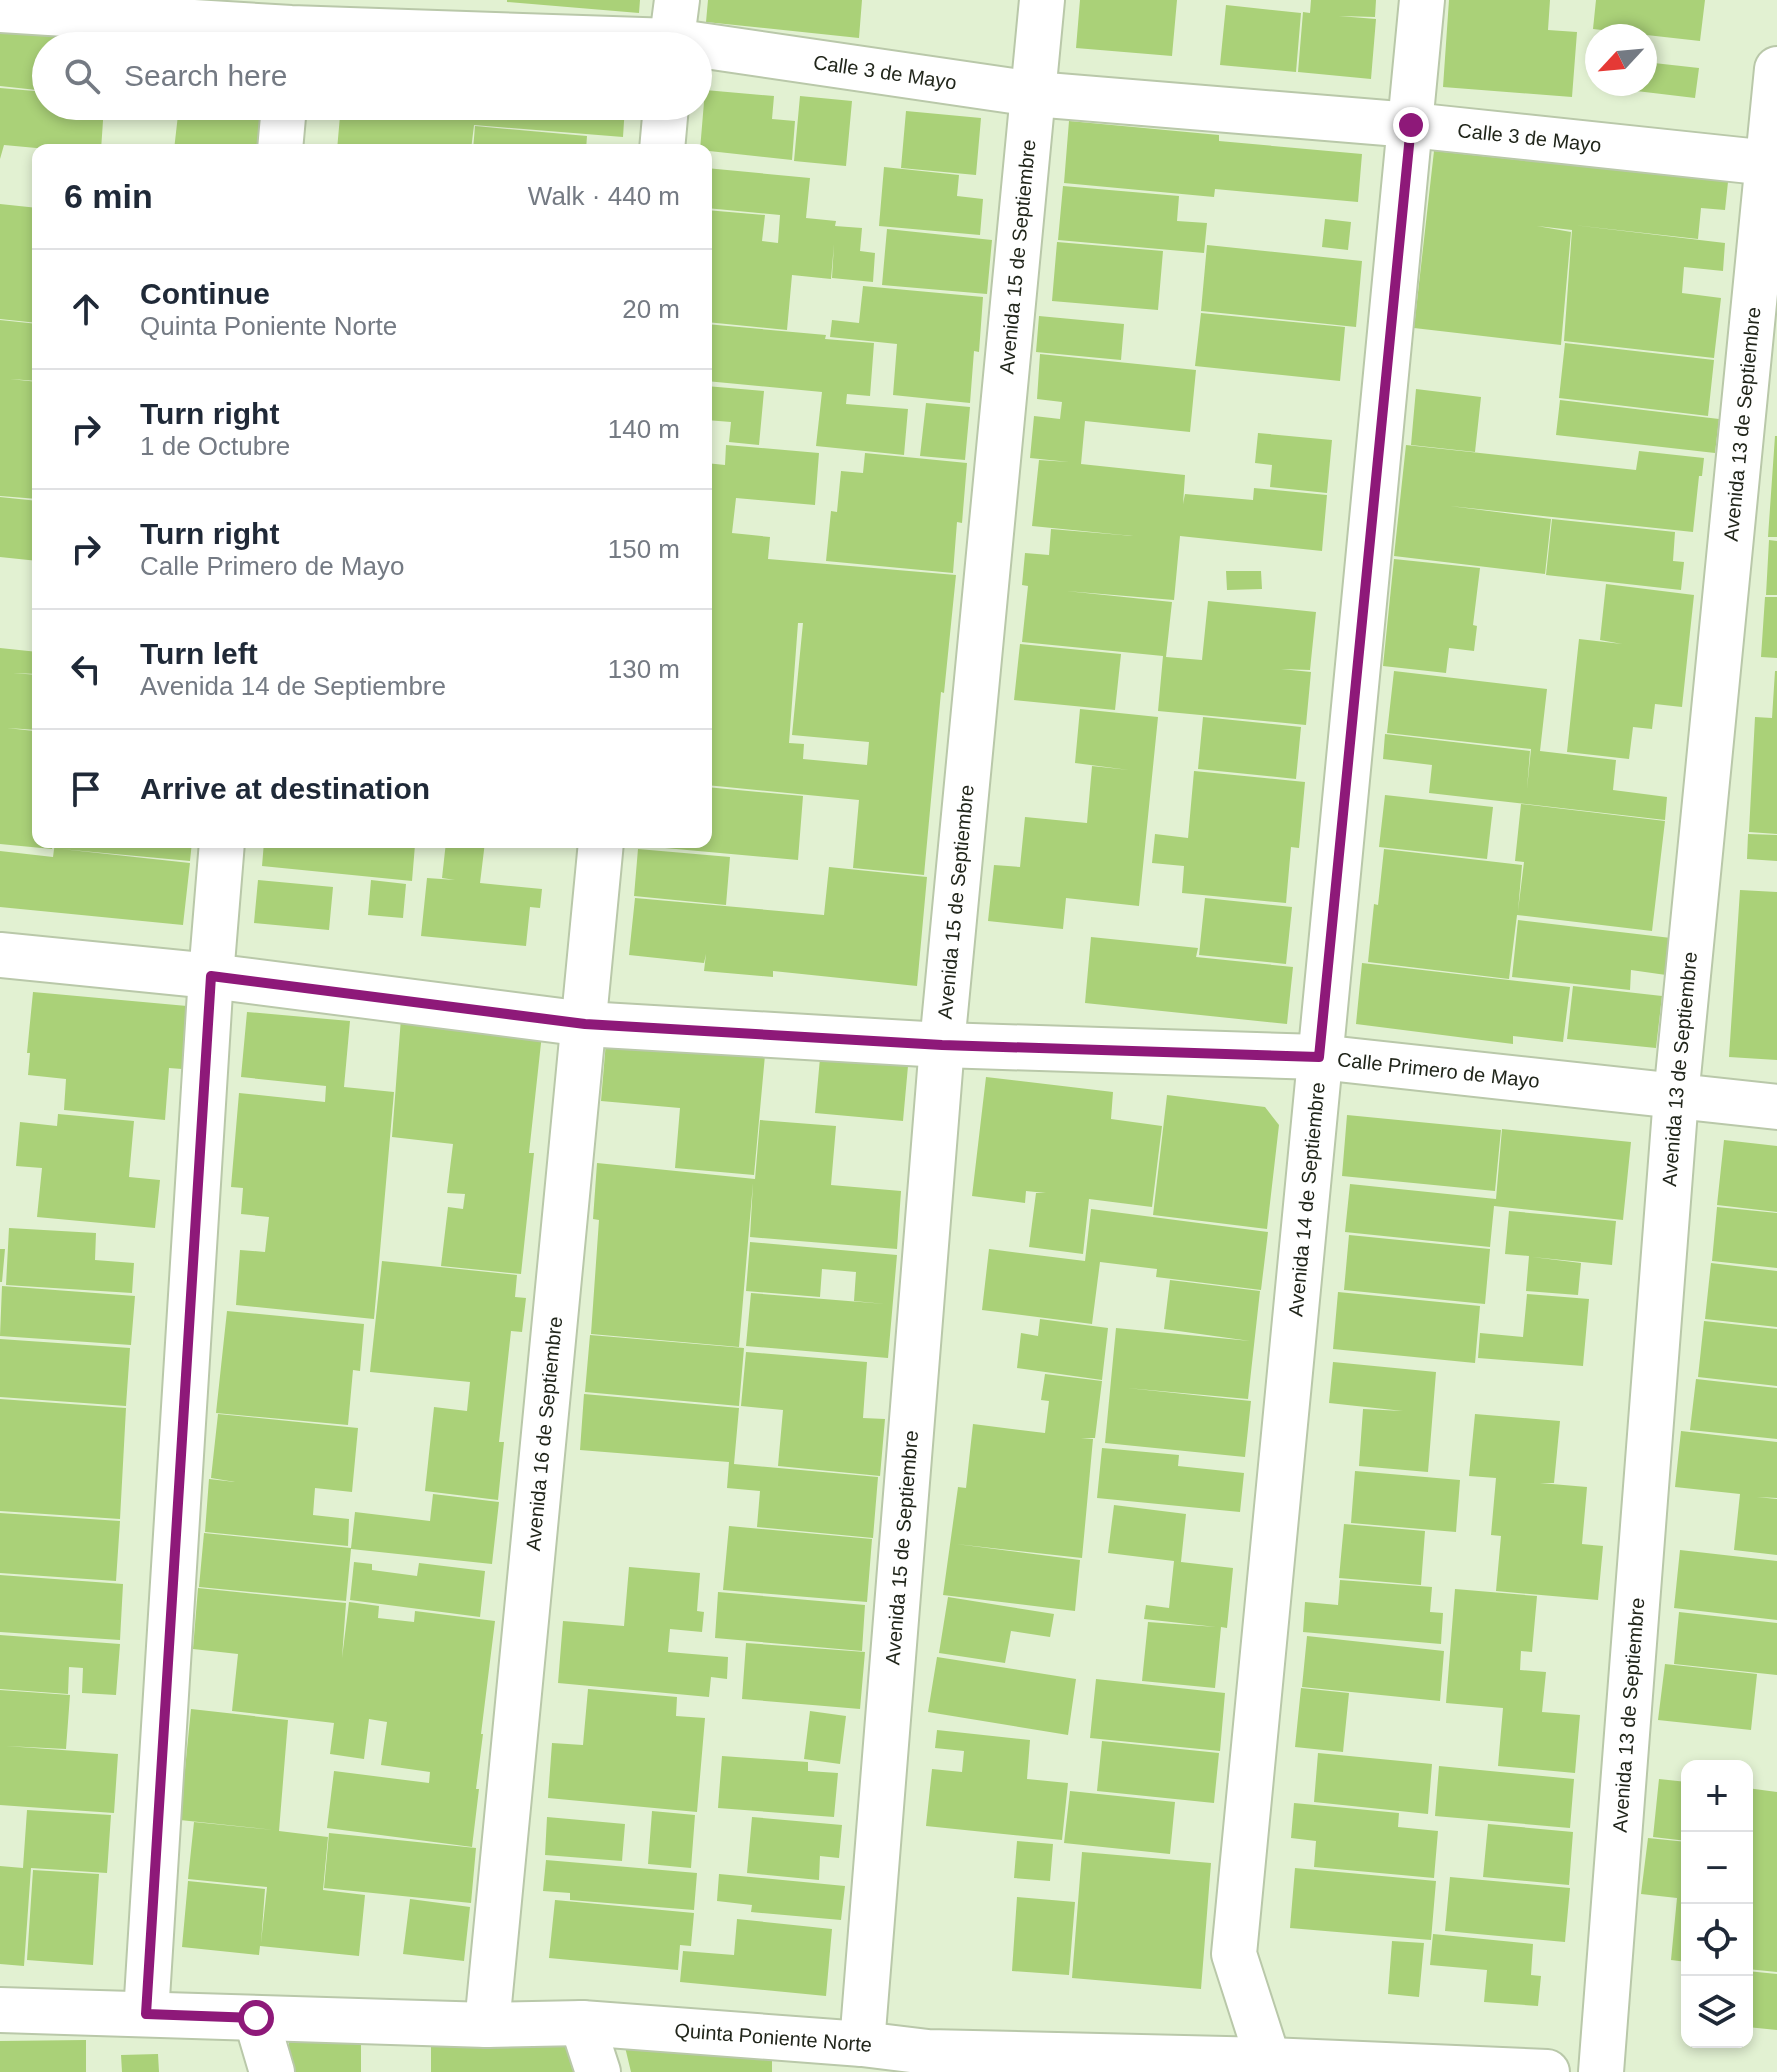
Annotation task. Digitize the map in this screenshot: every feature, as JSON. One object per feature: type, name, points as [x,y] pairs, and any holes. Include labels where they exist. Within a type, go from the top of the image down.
[{"type":"street","name":"Avenida 15 de Septiembre","points":[[862,2044],[942,1045],[1042,0]]},
{"type":"street","name":"Avenida 14 de Septiembre","points":[[1270,2066],[1234,1954],[1422,0]]},
{"type":"street","name":"Calle 3 de Mayo","points":[[0,10],[291,25],[673,29]]},
{"type":"street","name":"Calle 3 de Mayo","points":[[712,36],[1034,94],[1411,125],[1769,163]]},
{"type":"street","name":"Avenida 13 de Septiembre","points":[[1601,2072],[1676,1097],[1777,69]]},
{"type":"street","points":[[281,144],[283,120]]},
{"type":"street","points":[[663,144],[665,120]]},
{"type":"street","points":[[146,2014],[222,848]]},
{"type":"street","name":"Avenida 16 de Septiembre","points":[[487,2025],[600,848]]},
{"type":"street","name":"Calle Primero de Mayo","points":[[0,955],[211,976],[585,1024],[942,1045],[1319,1057],[1777,1107]]},
{"type":"street","name":"Quinta Poniente Norte","points":[[0,2010],[487,2025],[582,2023],[862,2044],[930,2062],[1547,2072]]},
{"type":"street","points":[[256,2018],[272,2072]]},
{"type":"street","points":[[582,2023],[598,2072]]},
{"type":"building","points":[[507,0],[640,0],[639,13]]},
{"type":"building","points":[[708,0],[862,0],[859,38],[706,22]]},
{"type":"building","points":[[1080,0],[1177,0],[1172,56],[1076,48]]},
{"type":"building","points":[[1311,0],[1376,0],[1375,17],[1339,16],[1376,19],[1371,79],[1298,72],[1303,12],[1310,13]]},
{"type":"building","points":[[1449,0],[1550,0],[1548,30],[1577,32],[1572,97],[1443,87]]},
{"type":"building","points":[[1596,0],[1705,0],[1700,41],[1657,36],[1657,24],[1594,24]]},
{"type":"building","points":[[1226,5],[1301,13],[1296,72],[1220,65]]},
{"type":"building","points":[[0,24],[85,32],[32,32],[32,89],[0,86]]},
{"type":"building","points":[[1657,63],[1699,68],[1695,98],[1657,93]]},
{"type":"building","points":[[0,88],[32,91],[32,120],[103,120],[101,144],[32,144],[32,148],[4,145],[0,159]]},
{"type":"building","points":[[712,91],[774,96],[772,119],[795,121],[792,160],[712,151],[712,144],[700,144],[702,120],[712,120]]},
{"type":"building","points":[[800,96],[852,101],[846,166],[794,161]]},
{"type":"building","points":[[906,111],[981,118],[976,175],[901,168]]},
{"type":"building","points":[[177,120],[260,120],[258,144],[175,144]]},
{"type":"building","points":[[340,120],[624,120],[623,137],[474,125],[472,144],[338,144]]},
{"type":"building","points":[[1069,121],[1219,135],[1219,141],[1362,154],[1358,202],[1215,189],[1214,197],[1064,183]]},
{"type":"building","points":[[475,126],[587,136],[586,144],[474,144]]},
{"type":"building","points":[[1434,151],[1728,182],[1725,210],[1701,208],[1698,239],[1573,225],[1725,243],[1723,271],[1684,267],[1682,293],[1721,298],[1714,358],[1564,341],[1572,230],[1537,226],[1571,232],[1561,345],[1414,328]]},
{"type":"building","points":[[884,167],[959,175],[957,196],[983,199],[980,235],[879,226]]},
{"type":"building","points":[[712,169],[810,178],[806,218],[836,221],[835,226],[862,228],[860,251],[875,253],[873,282],[832,278],[834,244],[831,279],[792,275],[787,330],[712,323],[712,211],[765,215],[762,241],[778,243],[780,215],[712,209]]},
{"type":"building","points":[[1063,186],[1179,196],[1177,221],[1207,223],[1204,253],[1058,240]]},
{"type":"building","points":[[0,204],[32,207],[32,322],[0,319]]},
{"type":"building","points":[[1325,219],[1351,222],[1348,250],[1322,247]]},
{"type":"building","points":[[887,229],[992,240],[987,294],[882,285]]},
{"type":"building","points":[[1057,242],[1163,251],[1158,310],[1052,301]]},
{"type":"building","points":[[1207,245],[1362,261],[1356,327],[1201,311]]},
{"type":"building","points":[[863,286],[983,297],[979,352],[974,351],[970,403],[893,395],[897,344],[830,337],[832,320],[859,323]]},
{"type":"building","points":[[1201,313],[1345,327],[1340,381],[1195,366]]},
{"type":"building","points":[[1039,316],[1124,324],[1121,360],[1036,352]]},
{"type":"building","points":[[0,320],[32,323],[32,381],[10,379],[32,381],[32,499],[0,496]]},
{"type":"building","points":[[712,325],[826,335],[825,339],[874,343],[870,396],[847,394],[846,404],[908,409],[904,455],[816,446],[822,392],[712,382]]},
{"type":"building","points":[[1565,343],[1714,360],[1708,416],[1559,398]]},
{"type":"building","points":[[1040,354],[1196,370],[1190,432],[1085,421],[1081,464],[1185,475],[1183,504],[1185,494],[1253,500],[1254,488],[1327,495],[1322,551],[1180,536],[1174,600],[1066,591],[1172,602],[1166,657],[1202,660],[1208,601],[1316,612],[1310,670],[1281,669],[1311,672],[1306,725],[1158,711],[1163,656],[1022,642],[1028,586],[1022,585],[1025,553],[1049,555],[1051,529],[1133,536],[1032,526],[1039,460],[1069,462],[1030,458],[1034,416],[1060,419],[1062,402],[1037,399]]},
{"type":"building","points":[[712,387],[764,391],[759,445],[729,442],[731,422],[712,420]]},
{"type":"building","points":[[1416,389],[1481,397],[1475,452],[1411,445]]},
{"type":"building","points":[[1560,400],[1719,419],[1715,453],[1556,435]]},
{"type":"building","points":[[926,403],[970,407],[965,460],[920,456]]},
{"type":"building","points":[[1258,433],[1332,440],[1327,493],[1270,487],[1272,465],[1255,463]]},
{"type":"building","points":[[1775,436],[1777,537],[1768,537]]},
{"type":"building","points":[[726,445],[819,453],[815,505],[736,498],[732,533],[770,537],[768,559],[956,575],[944,693],[941,692],[924,875],[853,868],[859,800],[712,786],[712,464],[725,465]],"holes":[[[798,623],[803,623],[792,735],[869,742],[867,765],[803,759],[804,744],[789,743]]]},
{"type":"building","points":[[1406,445],[1636,470],[1639,451],[1704,458],[1693,532],[1450,506],[1551,519],[1545,574],[1394,556]]},
{"type":"building","points":[[865,453],[967,463],[962,523],[957,522],[953,573],[826,561],[831,511],[837,512],[841,471],[863,473]]},
{"type":"building","points":[[0,497],[32,500],[32,560],[0,557]]},
{"type":"building","points":[[1552,519],[1675,532],[1673,561],[1684,562],[1681,590],[1546,575]]},
{"type":"building","points":[[1769,540],[1777,541],[1777,595],[1766,595]]},
{"type":"building","points":[[1394,559],[1480,568],[1473,625],[1477,626],[1474,651],[1449,648],[1446,673],[1383,666]]},
{"type":"building","points":[[1226,571],[1261,571],[1262,589],[1227,590]]},
{"type":"building","points":[[1606,584],[1694,595],[1682,707],[1655,704],[1652,729],[1633,727],[1629,759],[1567,752],[1579,639],[1622,644],[1600,640]]},
{"type":"building","points":[[1765,597],[1777,597],[1777,658],[1761,657]]},
{"type":"building","points":[[1020,644],[1121,654],[1115,710],[1014,700]]},
{"type":"building","points":[[0,648],[32,651],[32,674],[13,673],[32,675],[32,730],[7,728],[32,731],[32,847],[0,844]]},
{"type":"building","points":[[1394,671],[1547,689],[1540,751],[1616,760],[1613,790],[1667,797],[1665,820],[1429,793],[1432,765],[1383,759],[1385,734],[1530,751],[1527,789],[1531,749],[1387,733]]},
{"type":"building","points":[[1775,671],[1777,834],[1749,832],[1755,717],[1772,718]]},
{"type":"building","points":[[1080,709],[1158,717],[1139,906],[1066,898],[1063,929],[988,921],[994,865],[1020,867],[1025,817],[1087,823],[1092,766],[1129,770],[1075,763]]},
{"type":"building","points":[[1203,717],[1301,727],[1296,779],[1198,769]]},
{"type":"building","points":[[1194,771],[1305,782],[1299,848],[1291,847],[1286,903],[1182,893],[1184,866],[1152,863],[1155,834],[1188,838]]},
{"type":"building","points":[[712,788],[803,796],[798,860],[665,848],[712,848]]},
{"type":"building","points":[[1385,795],[1493,807],[1487,859],[1379,847]]},
{"type":"building","points":[[1521,804],[1665,821],[1652,931],[1517,915],[1509,979],[1368,962],[1384,849],[1522,865],[1518,911],[1524,862],[1515,861]]},
{"type":"building","points":[[1748,834],[1777,835],[1777,861],[1747,859]]},
{"type":"building","points":[[54,848],[191,848],[190,861],[61,849],[190,863],[183,925],[0,907],[0,851],[53,857]]},
{"type":"building","points":[[264,848],[415,848],[412,881],[262,866]]},
{"type":"building","points":[[445,848],[484,848],[480,883],[542,889],[540,908],[530,907],[526,946],[421,936],[427,878],[455,880],[442,878]]},
{"type":"building","points":[[638,849],[730,857],[726,905],[634,896]]},
{"type":"building","points":[[829,867],[927,877],[917,986],[773,971],[773,977],[704,971],[706,954],[704,963],[629,955],[635,898],[824,915]]},
{"type":"building","points":[[258,880],[333,887],[329,930],[254,923]]},
{"type":"building","points":[[371,880],[406,884],[403,918],[368,915]]},
{"type":"building","points":[[1740,890],[1777,892],[1777,1060],[1729,1057]]},
{"type":"building","points":[[1205,898],[1292,907],[1286,964],[1199,955]]},
{"type":"building","points":[[1518,920],[1671,938],[1666,975],[1631,970],[1630,990],[1512,977]]},
{"type":"building","points":[[1091,937],[1198,948],[1196,957],[1293,967],[1287,1024],[1085,1003]]},
{"type":"building","points":[[1362,963],[1570,987],[1563,1042],[1513,1036],[1513,1044],[1356,1024]]},
{"type":"building","points":[[1573,986],[1662,996],[1656,1048],[1567,1039]]},
{"type":"building","points":[[33,992],[187,1006],[182,1069],[169,1068],[165,1120],[64,1110],[66,1079],[28,1075]]},
{"type":"building","points":[[247,1012],[350,1021],[344,1087],[394,1092],[374,1319],[236,1305],[240,1250],[265,1252],[269,1217],[241,1214],[243,1188],[231,1187],[239,1093],[325,1102],[326,1086],[241,1077]]},
{"type":"building","points":[[401,1018],[542,1034],[529,1153],[534,1153],[521,1274],[441,1266],[448,1207],[463,1209],[465,1194],[447,1193],[453,1144],[392,1137]]},
{"type":"building","points":[[606,1042],[765,1055],[754,1175],[675,1168],[680,1108],[601,1101]]},
{"type":"building","points":[[820,1058],[908,1066],[903,1121],[815,1113]]},
{"type":"building","points":[[986,1077],[1113,1092],[1111,1119],[1162,1126],[1152,1207],[1089,1199],[1083,1254],[1029,1247],[1036,1193],[1046,1193],[1026,1191],[1025,1203],[972,1196]]},
{"type":"building","points":[[1167,1095],[1265,1107],[1279,1125],[1267,1229],[1153,1215]]},
{"type":"building","points":[[58,1114],[134,1121],[129,1177],[160,1180],[155,1228],[37,1217],[42,1168],[16,1166],[20,1122],[57,1126]]},
{"type":"building","points":[[1347,1115],[1501,1130],[1495,1191],[1342,1176]]},
{"type":"building","points":[[760,1120],[836,1126],[831,1185],[901,1191],[897,1249],[750,1237],[753,1183],[739,1347],[591,1334],[599,1220],[593,1219],[597,1163],[755,1179]]},
{"type":"building","points":[[1502,1129],[1631,1142],[1623,1220],[1494,1206],[1490,1247],[1345,1232],[1350,1184],[1496,1199]]},
{"type":"building","points":[[1724,1140],[1777,1146],[1777,1212],[1717,1205]]},
{"type":"building","points":[[1717,1207],[1777,1213],[1777,1268],[1712,1261]]},
{"type":"building","points":[[1091,1209],[1268,1232],[1261,1290],[1156,1277],[1157,1269],[1100,1262],[1092,1324],[982,1310],[989,1249],[1085,1261]]},
{"type":"building","points":[[1509,1211],[1616,1221],[1612,1265],[1532,1257],[1581,1263],[1578,1295],[1526,1291],[1529,1256],[1505,1254]]},
{"type":"building","points":[[9,1228],[96,1233],[95,1260],[134,1263],[132,1293],[6,1285]]},
{"type":"building","points":[[1349,1235],[1490,1249],[1485,1304],[1344,1290]]},
{"type":"building","points":[[750,1242],[897,1255],[888,1358],[746,1346],[751,1293],[885,1304],[854,1301],[856,1272],[822,1269],[820,1297],[746,1291]]},
{"type":"building","points":[[0,1249],[5,1249],[2,1282],[0,1282]]},
{"type":"building","points":[[382,1261],[517,1275],[515,1297],[526,1298],[522,1332],[511,1331],[499,1442],[504,1442],[498,1500],[425,1491],[434,1407],[467,1411],[470,1382],[370,1372]]},
{"type":"building","points":[[1711,1263],[1777,1271],[1777,1327],[1705,1319]]},
{"type":"building","points":[[1170,1280],[1260,1291],[1248,1399],[1127,1388],[1251,1401],[1245,1457],[1105,1443],[1116,1328],[1250,1341],[1164,1329]]},
{"type":"building","points":[[2,1286],[135,1296],[131,1345],[0,1336]]},
{"type":"building","points":[[1338,1292],[1480,1306],[1475,1363],[1333,1349]]},
{"type":"building","points":[[1527,1294],[1589,1299],[1583,1366],[1478,1358],[1480,1333],[1523,1337]]},
{"type":"building","points":[[227,1311],[364,1324],[360,1371],[353,1370],[348,1425],[216,1413]]},
{"type":"building","points":[[1040,1319],[1108,1328],[1102,1380],[1017,1368],[1021,1333],[1038,1336]]},
{"type":"building","points":[[1704,1321],[1777,1329],[1777,1386],[1698,1377]]},
{"type":"building","points":[[590,1335],[744,1348],[739,1406],[585,1392]]},
{"type":"building","points":[[0,1339],[130,1348],[126,1406],[0,1397]]},
{"type":"building","points":[[746,1352],[867,1362],[863,1418],[885,1419],[880,1476],[778,1466],[783,1410],[741,1406]]},
{"type":"building","points":[[1333,1362],[1436,1372],[1428,1472],[1359,1466],[1363,1409],[1403,1411],[1329,1403]]},
{"type":"building","points":[[1045,1374],[1102,1381],[1095,1438],[1081,1438],[1093,1439],[1082,1558],[956,1544],[1080,1560],[1075,1611],[943,1595],[958,1487],[966,1488],[973,1424],[1045,1433],[1049,1401],[1041,1400]]},
{"type":"building","points":[[1696,1379],[1777,1388],[1777,1439],[1690,1430]]},
{"type":"building","points":[[584,1394],[739,1408],[734,1464],[878,1477],[873,1538],[757,1527],[760,1491],[727,1488],[729,1462],[580,1450]]},
{"type":"building","points":[[0,1399],[126,1408],[120,1519],[0,1511]]},
{"type":"building","points":[[218,1414],[358,1428],[352,1492],[315,1488],[313,1515],[349,1519],[348,1546],[205,1532],[209,1479],[235,1482],[211,1478]]},
{"type":"building","points":[[1475,1414],[1560,1421],[1554,1483],[1540,1483],[1587,1487],[1582,1544],[1603,1546],[1598,1600],[1496,1591],[1501,1536],[1491,1535],[1496,1478],[1469,1476]]},
{"type":"building","points":[[1681,1431],[1777,1442],[1777,1498],[1757,1497],[1777,1499],[1777,1555],[1734,1550],[1740,1494],[1675,1487]]},
{"type":"building","points":[[1102,1448],[1179,1455],[1178,1466],[1244,1473],[1240,1512],[1097,1498]]},
{"type":"building","points":[[1355,1471],[1460,1480],[1456,1532],[1351,1523]]},
{"type":"building","points":[[433,1494],[499,1502],[492,1564],[351,1549],[346,1601],[199,1587],[204,1533],[351,1548],[355,1512],[430,1521]]},
{"type":"building","points":[[1114,1505],[1186,1514],[1181,1562],[1233,1568],[1227,1628],[1221,1627],[1215,1688],[1142,1681],[1148,1622],[1216,1627],[1144,1619],[1146,1605],[1169,1608],[1174,1561],[1108,1553]]},
{"type":"building","points":[[0,1513],[120,1521],[116,1581],[0,1573]]},
{"type":"building","points":[[1344,1524],[1425,1531],[1421,1585],[1339,1578]]},
{"type":"building","points":[[729,1526],[872,1539],[867,1602],[723,1590]]},
{"type":"building","points":[[1680,1550],[1777,1561],[1777,1620],[1674,1608]]},
{"type":"building","points":[[354,1562],[372,1564],[372,1570],[417,1576],[419,1563],[485,1571],[480,1617],[350,1600]]},
{"type":"building","points":[[629,1567],[700,1573],[697,1611],[704,1612],[702,1632],[670,1629],[668,1652],[728,1657],[727,1679],[711,1677],[709,1697],[558,1683],[563,1621],[624,1626]]},
{"type":"building","points":[[0,1575],[123,1584],[120,1640],[0,1632]]},
{"type":"building","points":[[1340,1580],[1432,1587],[1430,1612],[1443,1613],[1441,1644],[1303,1632],[1305,1602],[1338,1605]]},
{"type":"building","points":[[198,1588],[346,1603],[342,1658],[349,1602],[379,1606],[378,1618],[414,1622],[415,1611],[495,1621],[481,1734],[472,1847],[327,1828],[334,1771],[429,1783],[430,1772],[381,1765],[387,1722],[369,1719],[364,1759],[330,1754],[334,1723],[232,1711],[238,1654],[193,1649]]},
{"type":"building","points":[[1455,1589],[1537,1596],[1532,1652],[1521,1651],[1520,1670],[1546,1672],[1542,1712],[1580,1715],[1575,1773],[1498,1766],[1503,1708],[1446,1703]]},
{"type":"building","points":[[718,1592],[865,1605],[862,1651],[715,1638]]},
{"type":"building","points":[[948,1597],[1054,1614],[1050,1637],[1011,1631],[1005,1663],[939,1653]]},
{"type":"building","points":[[1679,1612],[1777,1623],[1777,1675],[1674,1664]]},
{"type":"building","points":[[0,1635],[120,1644],[116,1695],[82,1693],[83,1668],[69,1667],[68,1694],[0,1689]]},
{"type":"building","points":[[1307,1636],[1444,1651],[1440,1701],[1302,1687]]},
{"type":"building","points":[[746,1643],[865,1652],[860,1709],[742,1699]]},
{"type":"building","points":[[937,1657],[1076,1679],[1068,1735],[928,1712]]},
{"type":"building","points":[[1665,1664],[1757,1674],[1751,1730],[1658,1720]]},
{"type":"building","points":[[1096,1679],[1225,1693],[1220,1751],[1090,1738]]},
{"type":"building","points":[[1301,1688],[1349,1693],[1343,1752],[1295,1747]]},
{"type":"building","points":[[588,1689],[677,1697],[676,1716],[705,1718],[697,1812],[548,1798],[552,1743],[583,1745]]},
{"type":"building","points":[[0,1690],[70,1695],[66,1749],[6,1746],[118,1754],[114,1813],[0,1805]]},
{"type":"building","points":[[191,1709],[288,1720],[279,1831],[328,1837],[323,1890],[365,1895],[359,1956],[260,1946],[259,1955],[182,1947],[188,1881],[265,1889],[261,1943],[267,1887],[188,1879],[194,1822],[274,1830],[180,1820]]},
{"type":"building","points":[[810,1711],[846,1716],[840,1764],[804,1759]]},
{"type":"building","points":[[937,1730],[1030,1740],[1027,1779],[1068,1783],[1062,1840],[926,1826],[932,1769],[962,1772],[964,1751],[935,1748]]},
{"type":"building","points":[[1102,1741],[1219,1753],[1214,1803],[1097,1791]]},
{"type":"building","points":[[1318,1753],[1432,1764],[1428,1814],[1314,1802]]},
{"type":"building","points":[[722,1756],[808,1762],[808,1771],[838,1773],[834,1817],[718,1808]]},
{"type":"building","points":[[1439,1766],[1574,1779],[1570,1828],[1435,1816]]},
{"type":"building","points":[[1659,1779],[1681,1781],[1681,1840],[1653,1837]]},
{"type":"building","points":[[1753,1789],[1777,1792],[1777,1972],[1753,1970]]},
{"type":"building","points":[[1070,1791],[1175,1802],[1170,1854],[1064,1843]]},
{"type":"building","points":[[1294,1803],[1399,1813],[1398,1827],[1438,1831],[1434,1878],[1314,1867],[1316,1841],[1291,1838]]},
{"type":"building","points":[[27,1810],[111,1815],[107,1873],[31,1868],[24,1966],[0,1964],[0,1866],[23,1868]]},
{"type":"building","points":[[652,1811],[695,1815],[691,1868],[648,1864]]},
{"type":"building","points":[[547,1817],[625,1824],[622,1861],[545,1855]]},
{"type":"building","points":[[752,1817],[842,1825],[839,1858],[820,1856],[819,1880],[747,1873]]},
{"type":"building","points":[[1488,1824],[1573,1832],[1569,1885],[1483,1877]]},
{"type":"building","points":[[329,1833],[476,1848],[471,1903],[324,1888]]},
{"type":"building","points":[[1648,1838],[1681,1841],[1681,1961],[1671,1960],[1677,1898],[1641,1894]]},
{"type":"building","points":[[1017,1841],[1053,1844],[1050,1881],[1014,1878]]},
{"type":"building","points":[[1082,1852],[1211,1863],[1201,1989],[1072,1978]]},
{"type":"building","points":[[546,1860],[697,1873],[694,1910],[570,1900],[570,1893],[543,1891]]},
{"type":"building","points":[[1295,1868],[1436,1881],[1431,1940],[1290,1928]]},
{"type":"building","points":[[33,1870],[99,1874],[93,1965],[27,1960]]},
{"type":"building","points":[[719,1874],[845,1886],[841,1920],[751,1912],[752,1905],[717,1901]]},
{"type":"building","points":[[1450,1877],[1570,1888],[1565,1942],[1445,1931]]},
{"type":"building","points":[[1017,1897],[1075,1902],[1069,1975],[1012,1971]]},
{"type":"building","points":[[410,1899],[470,1907],[464,1961],[403,1954]]},
{"type":"building","points":[[555,1900],[694,1913],[691,1946],[680,1945],[678,1970],[549,1958]]},
{"type":"building","points":[[737,1919],[832,1929],[826,1996],[680,1982],[683,1951],[734,1955]]},
{"type":"building","points":[[1433,1934],[1533,1944],[1531,1975],[1541,1976],[1538,2006],[1484,2002],[1487,1970],[1430,1965]]},
{"type":"building","points":[[1392,1941],[1424,1943],[1419,1997],[1388,1994]]},
{"type":"building","points":[[1753,1972],[1777,1974],[1777,2030],[1753,2028]]},
{"type":"building","points":[[289,2032],[361,2032],[361,2072],[289,2072]]},
{"type":"building","points":[[431,2037],[577,2038],[577,2072],[431,2072]]},
{"type":"building","points":[[86,2040],[86,2072],[0,2072],[0,2041]]},
{"type":"building","points":[[625,2047],[772,2059],[772,2072],[631,2072]]},
{"type":"building","points":[[158,2054],[159,2072],[122,2072],[121,2055]]},
{"type":"route","points":[[256,2018],[146,2014],[211,976],[585,1024],[942,1045],[1319,1057],[1411,125]]}]
